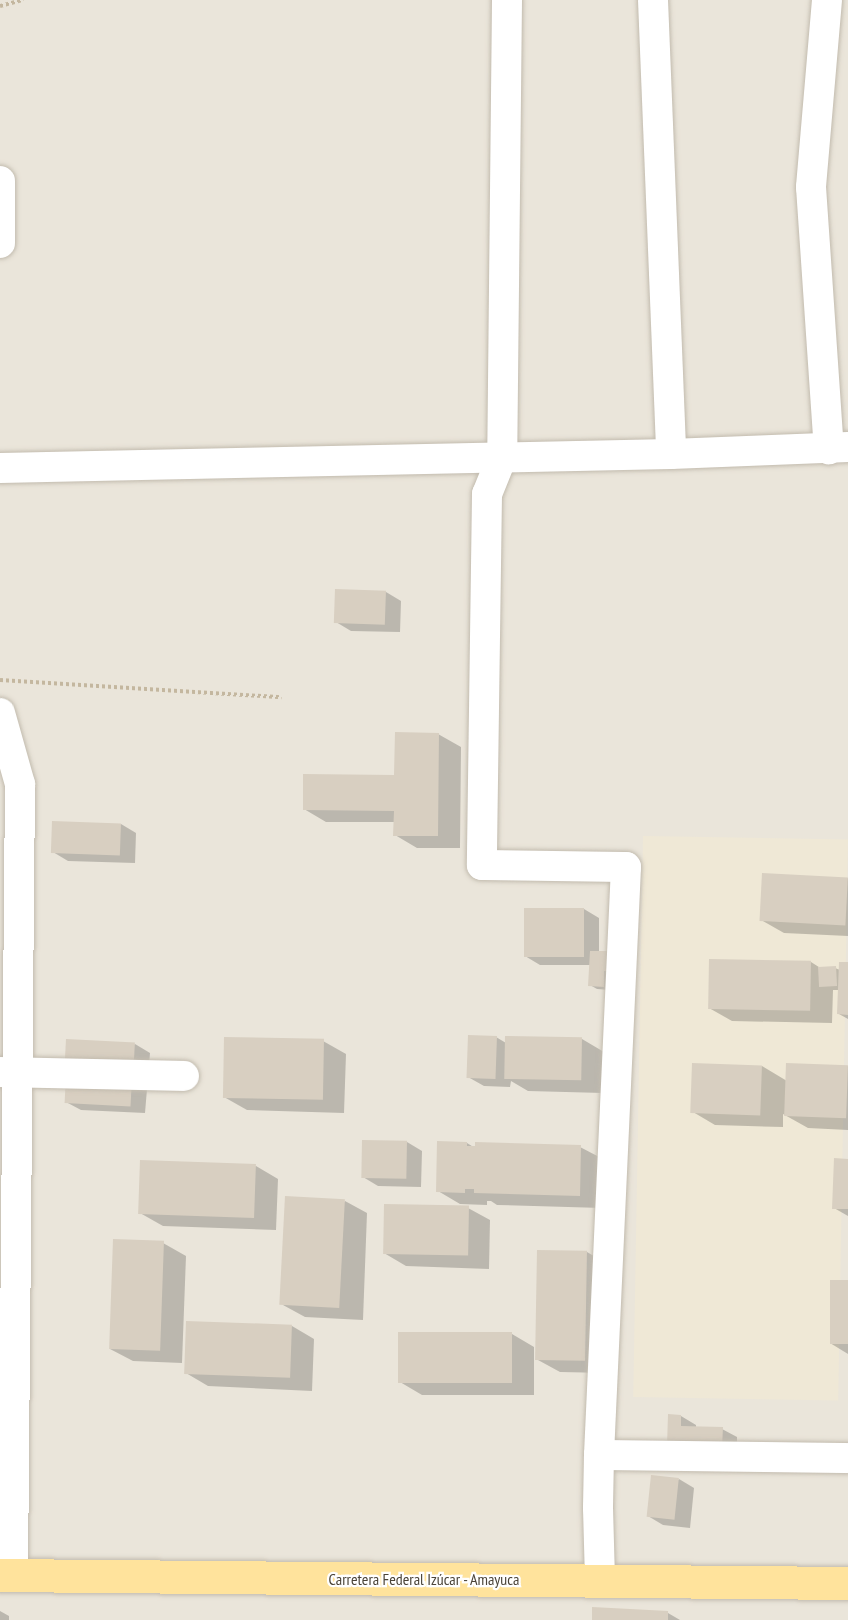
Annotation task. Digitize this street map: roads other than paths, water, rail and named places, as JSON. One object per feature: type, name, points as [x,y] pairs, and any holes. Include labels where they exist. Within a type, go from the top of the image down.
[{"type":"main road","name":"Carretera Federal Izúcar - Amayuca","points":[[7,1575],[848,1583]]},
{"type":"street","points":[[507,0],[502,457],[487,494],[482,865],[626,867],[599,1455],[600,1581]]},
{"type":"street","points":[[653,0],[671,454]]},
{"type":"street","points":[[0,468],[671,454],[838,448],[811,187],[827,0]]},
{"type":"street","points":[[0,181],[0,243]]},
{"type":"street","points":[[2,726],[20,784],[10,1072],[7,1575]]},
{"type":"street","points":[[10,1072],[184,1076]]},
{"type":"street","points":[[599,1455],[848,1458]]}]
